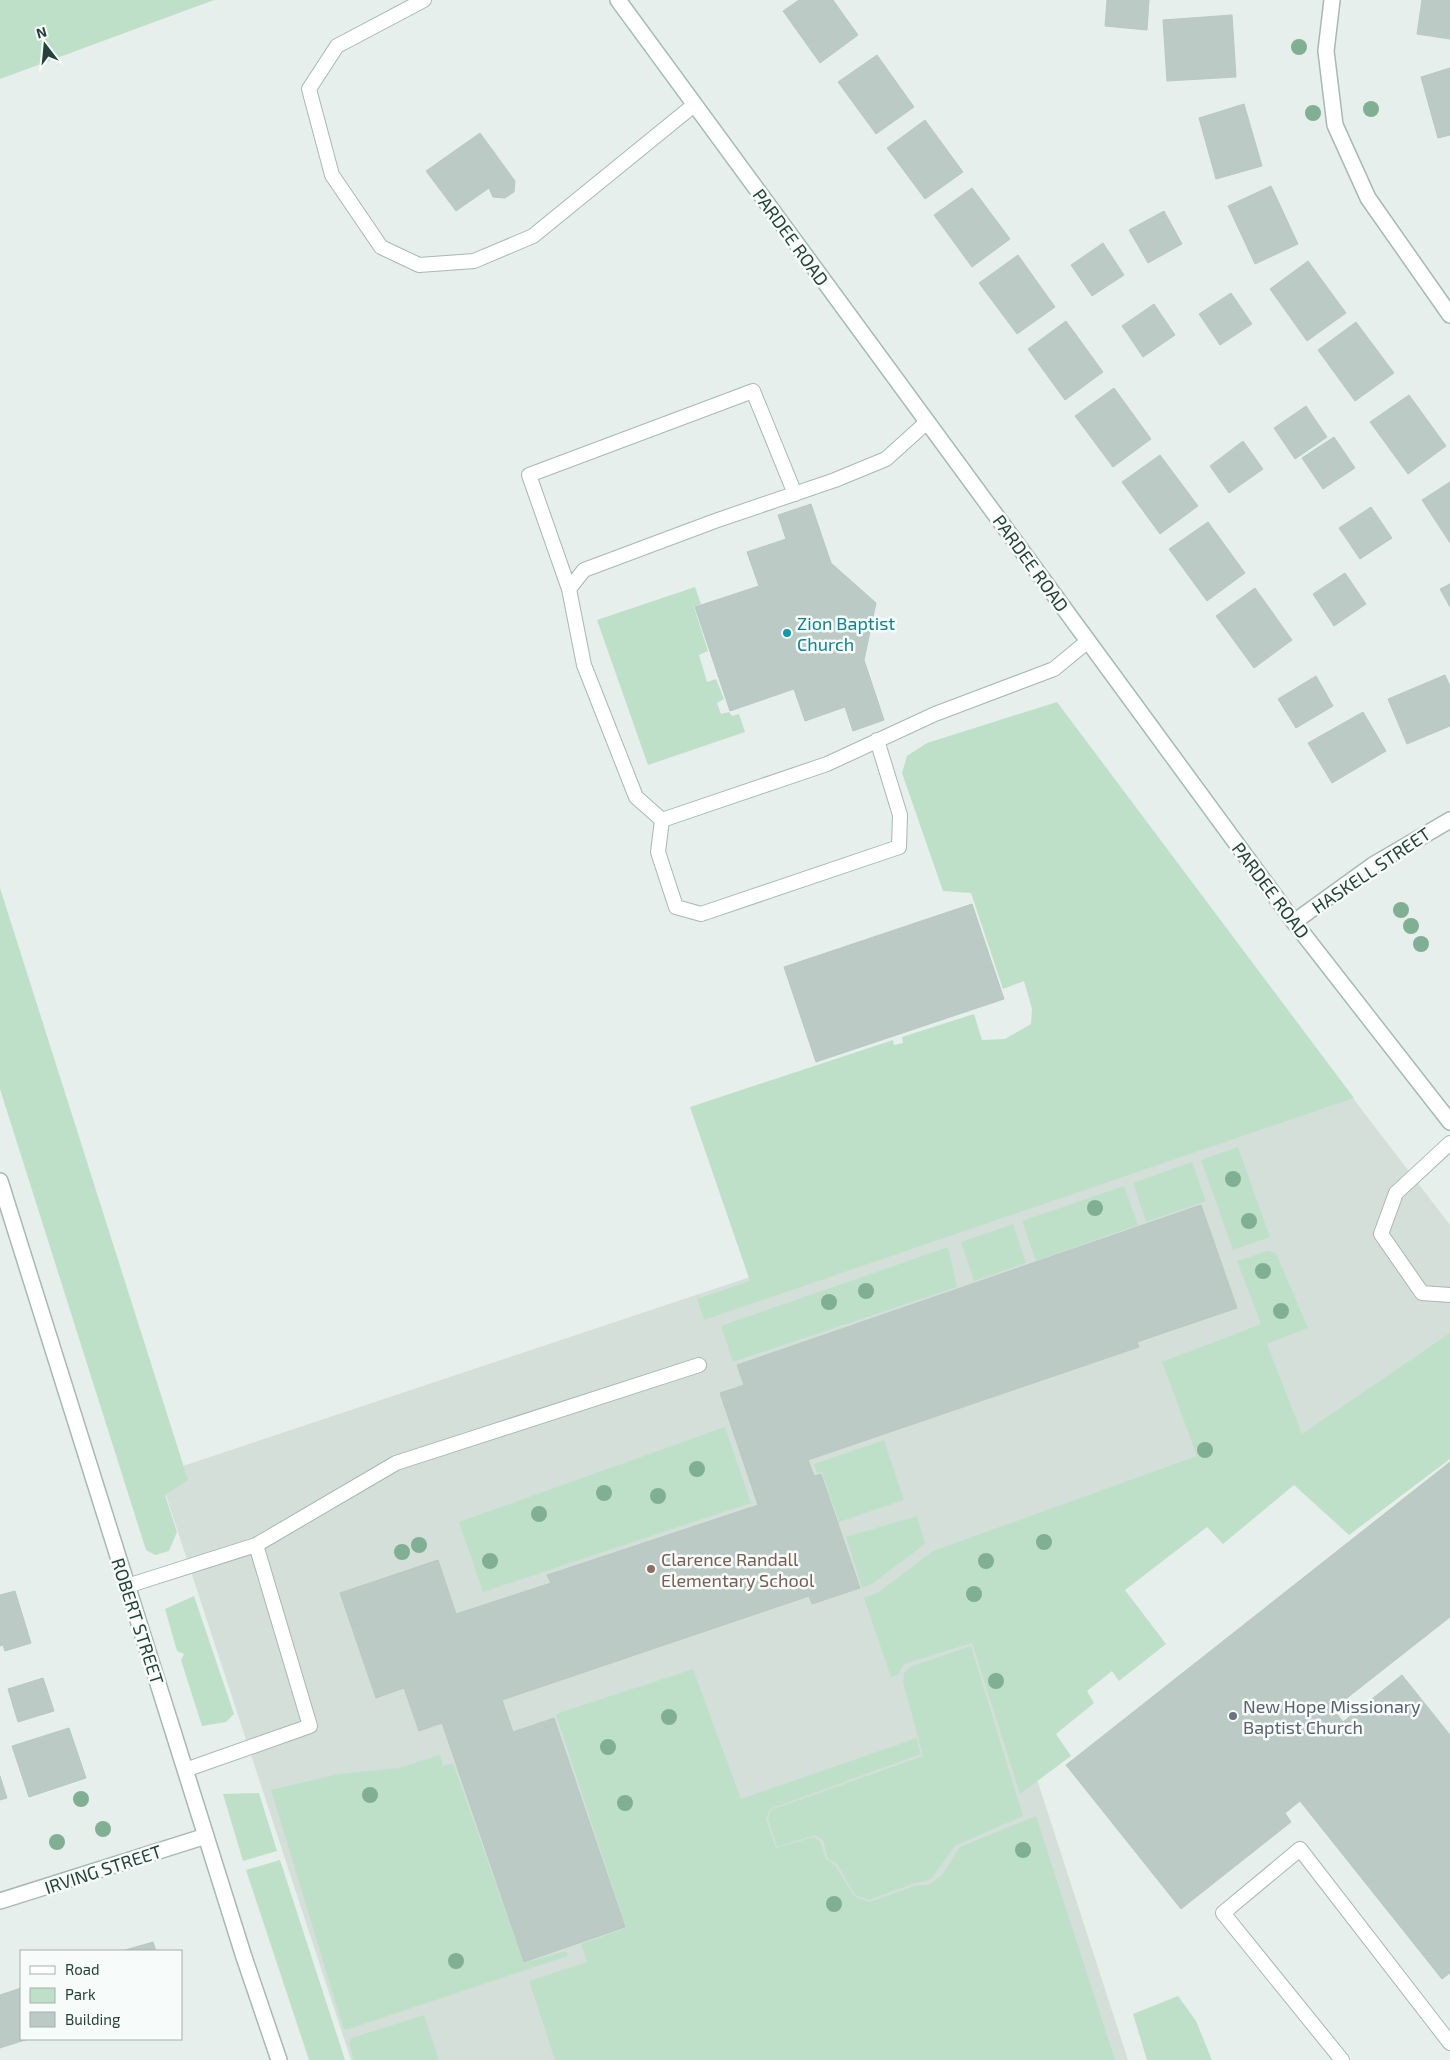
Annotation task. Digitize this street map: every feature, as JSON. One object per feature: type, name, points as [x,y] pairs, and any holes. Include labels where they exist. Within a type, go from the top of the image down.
[{"type":"street","name":"PARDEE ROAD","points":[[618,0],[1294,922],[1450,1122]]},
{"type":"street","points":[[1332,0],[1326,51],[1335,126],[1368,198],[1450,315]]},
{"type":"street","name":"HASKELL STREET","points":[[1294,922],[1373,865],[1450,820]]},
{"type":"street","name":"ROBERT STREET","points":[[0,1181],[243,1954],[279,2060]]},
{"type":"street","name":"IRVING STREET","points":[[0,1901],[206,1836]]},
{"type":"lane","points":[[424,0],[337,46],[309,89],[332,175],[381,246],[419,264],[474,260],[533,236],[694,105]]},
{"type":"lane","points":[[662,820],[636,797],[584,664],[570,589],[529,475],[753,391],[795,494]]},
{"type":"lane","points":[[570,589],[584,570],[886,459],[927,422]]},
{"type":"lane","points":[[662,820],[826,764],[935,714],[1054,669],[1088,641]]},
{"type":"lane","points":[[662,820],[658,852],[676,907],[701,914],[899,846],[900,815],[878,740]]},
{"type":"lane","points":[[1450,1143],[1396,1193],[1381,1234],[1422,1293],[1450,1295]]},
{"type":"lane","points":[[127,1586],[256,1545],[396,1463],[699,1365]]},
{"type":"lane","points":[[185,1770],[310,1726],[256,1545]]},
{"type":"lane","points":[[1342,2060],[1223,1914],[1300,1849],[1450,2043]]},
{"type":"shaded area","name":"Clarence Randall Elementary School","points":[[1336,1076],[1450,1225],[1450,1399],[1148,1508],[1008,1690],[1128,2060],[351,2060],[159,1474],[747,1278]]},
{"type":"green space","points":[[0,0],[214,0],[0,79]]},
{"type":"green space","points":[[695,587],[701,604],[694,607],[708,651],[699,655],[707,682],[716,679],[724,699],[717,703],[721,714],[729,712],[732,716],[739,714],[745,732],[648,765],[597,620]]},
{"type":"green space","points":[[1057,702],[1354,1098],[704,1320],[697,1299],[750,1281],[690,1107],[893,1040],[894,1045],[903,1043],[902,1037],[974,1014],[982,1040],[1005,1039],[1031,1024],[1032,1009],[1024,981],[1003,989],[971,893],[943,891],[902,773],[907,756],[927,743]]},
{"type":"green space","points":[[0,888],[188,1480],[165,1495],[177,1532],[169,1551],[155,1555],[146,1550],[0,1089]]},
{"type":"green space","points":[[1238,1147],[1270,1237],[1233,1250],[1201,1160]]},
{"type":"green space","points":[[1192,1162],[1206,1201],[1146,1222],[1133,1183]]},
{"type":"green space","points":[[1124,1186],[1138,1225],[1036,1261],[1022,1221]]},
{"type":"green space","points":[[1013,1224],[1026,1263],[974,1281],[961,1242]]},
{"type":"green space","points":[[948,1247],[957,1287],[733,1362],[721,1326]]},
{"type":"green space","points":[[1267,1251],[1276,1253],[1308,1328],[1267,1344],[1302,1434],[1450,1333],[1450,1459],[1349,1535],[1294,1485],[1223,1544],[1207,1527],[1125,1590],[1166,1644],[1119,1681],[1112,1671],[1087,1691],[1094,1703],[1056,1734],[1071,1756],[1020,1794],[972,1643],[904,1664],[898,1675],[891,1677],[864,1598],[879,1592],[933,1551],[1197,1456],[1162,1362],[1261,1324],[1237,1261]]},
{"type":"green space","points":[[725,1427],[751,1503],[483,1592],[459,1522]]},
{"type":"green space","points":[[884,1440],[904,1500],[839,1522],[822,1472],[817,1473],[814,1464]]},
{"type":"green space","points":[[917,1516],[925,1544],[872,1584],[862,1588],[846,1537]]},
{"type":"green space","points":[[194,1596],[234,1714],[226,1722],[202,1726],[181,1660],[184,1654],[177,1651],[165,1609]]},
{"type":"green space","points":[[971,1646],[1023,1816],[955,1846],[932,1878],[869,1900],[855,1895],[837,1864],[828,1859],[823,1840],[815,1835],[777,1847],[768,1819],[771,1810],[923,1756],[903,1682],[904,1673],[912,1666]]},
{"type":"green space","points":[[693,1669],[741,1799],[917,1738],[921,1754],[770,1809],[766,1819],[776,1848],[814,1837],[820,1842],[826,1859],[835,1865],[854,1896],[869,1902],[917,1885],[929,1885],[942,1875],[960,1847],[1036,1816],[1115,2060],[555,2060],[529,1981],[587,1962],[581,1944],[626,1928],[556,1714]]},
{"type":"green space","points":[[440,1755],[443,1766],[453,1763],[524,1963],[566,1951],[568,1956],[346,2030],[343,2027],[271,1790],[339,1774],[399,1768]]},
{"type":"green space","points":[[259,1793],[277,1851],[243,1861],[223,1794]]},
{"type":"green space","points":[[280,1860],[345,2060],[309,2060],[246,1870]]},
{"type":"green space","points":[[1178,1996],[1196,2021],[1212,2060],[1147,2060],[1133,2014]]},
{"type":"green space","points":[[424,2015],[439,2060],[354,2060],[349,2043],[352,2038]]},
{"type":"building","points":[[799,0],[833,0],[858,35],[820,63],[783,11]]},
{"type":"building","points":[[1107,0],[1149,0],[1147,30],[1105,26]]},
{"type":"building","points":[[1422,0],[1450,0],[1450,39],[1417,34]]},
{"type":"building","points":[[1232,15],[1236,77],[1167,81],[1163,20]]},
{"type":"building","points":[[877,55],[914,107],[876,134],[838,82]]},
{"type":"building","points":[[1450,68],[1450,135],[1438,138],[1421,77]]},
{"type":"building","points":[[1244,104],[1262,166],[1216,179],[1199,118]]},
{"type":"building","points":[[925,120],[963,172],[925,199],[887,148]]},
{"type":"building","points":[[480,133],[515,181],[514,192],[505,198],[493,197],[489,188],[456,211],[426,171]]},
{"type":"building","points":[[1271,186],[1298,244],[1255,264],[1228,206]]},
{"type":"building","points":[[972,188],[1010,239],[972,267],[934,215]]},
{"type":"building","points":[[1164,211],[1182,244],[1148,263],[1129,230]]},
{"type":"building","points":[[1103,243],[1124,275],[1092,296],[1071,265]]},
{"type":"building","points":[[1018,255],[1055,307],[1017,334],[979,283]]},
{"type":"building","points":[[1308,261],[1346,313],[1307,341],[1270,289]]},
{"type":"building","points":[[1231,293],[1252,324],[1220,345],[1199,314]]},
{"type":"building","points":[[1154,304],[1175,335],[1143,357],[1122,326]]},
{"type":"building","points":[[1066,321],[1103,372],[1065,400],[1028,349]]},
{"type":"building","points":[[1356,322],[1394,373],[1355,401],[1318,350]]},
{"type":"building","points":[[1114,388],[1151,439],[1113,467],[1075,416]]},
{"type":"building","points":[[1409,395],[1446,446],[1408,474],[1370,422]]},
{"type":"building","points":[[1306,406],[1327,437],[1295,459],[1274,428]]},
{"type":"building","points":[[1334,437],[1355,468],[1323,489],[1302,458]]},
{"type":"building","points":[[1243,441],[1263,469],[1229,493],[1210,466]]},
{"type":"building","points":[[1160,455],[1198,506],[1160,534],[1122,482]]},
{"type":"building","points":[[1450,482],[1450,543],[1422,500]]},
{"type":"building","name":"Zion Baptist Church","points":[[811,504],[831,563],[876,603],[864,660],[884,720],[853,731],[845,707],[805,721],[794,689],[730,711],[695,607],[759,586],[747,552],[786,539],[778,515]]},
{"type":"building","points":[[1371,507],[1392,538],[1360,559],[1339,528]]},
{"type":"building","points":[[1208,522],[1245,573],[1207,601],[1169,549]]},
{"type":"building","points":[[1345,573],[1366,604],[1334,626],[1313,594]]},
{"type":"building","points":[[1450,584],[1450,607],[1440,589]]},
{"type":"building","points":[[1255,588],[1292,640],[1254,668],[1216,616]]},
{"type":"building","points":[[1445,675],[1450,686],[1450,726],[1407,744],[1388,699]]},
{"type":"building","points":[[1316,676],[1333,706],[1296,728],[1278,699]]},
{"type":"building","points":[[1363,712],[1386,751],[1332,783],[1308,743]]},
{"type":"building","points":[[972,904],[1004,999],[816,1062],[784,967]]},
{"type":"building","points":[[1201,1205],[1237,1308],[1137,1342],[1139,1347],[808,1460],[814,1476],[821,1474],[860,1588],[812,1604],[809,1596],[502,1700],[513,1732],[554,1718],[625,1927],[524,1962],[442,1723],[419,1731],[404,1688],[376,1698],[340,1593],[438,1560],[456,1614],[551,1583],[547,1575],[758,1505],[720,1393],[744,1385],[737,1365]]},
{"type":"building","name":"New Hope Missionary Baptist Church","points":[[1450,1462],[1450,1617],[1333,1709],[1343,1722],[1402,1675],[1450,1735],[1450,1973],[1442,1979],[1300,1801],[1285,1813],[1291,1822],[1181,1909],[1066,1765]]},
{"type":"building","points":[[15,1591],[31,1643],[5,1651],[3,1645],[0,1646],[0,1595]]},
{"type":"building","points":[[43,1678],[54,1711],[18,1722],[8,1689]]},
{"type":"building","points":[[69,1728],[86,1778],[29,1797],[12,1746]]},
{"type":"building","points":[[0,1776],[7,1798],[0,1800]]},
{"type":"building","points":[[153,1942],[156,1950],[125,1950]]},
{"type":"building","points":[[20,1988],[20,2040],[25,2040],[0,2048],[0,1995]]},
{"type":"place","name":"Zion Baptist Church","points":[[787,633]]},
{"type":"place","name":"Clarence Randall Elementary School","points":[[651,1569]]},
{"type":"place","name":"New Hope Missionary Baptist Church","points":[[1233,1716]]}]
